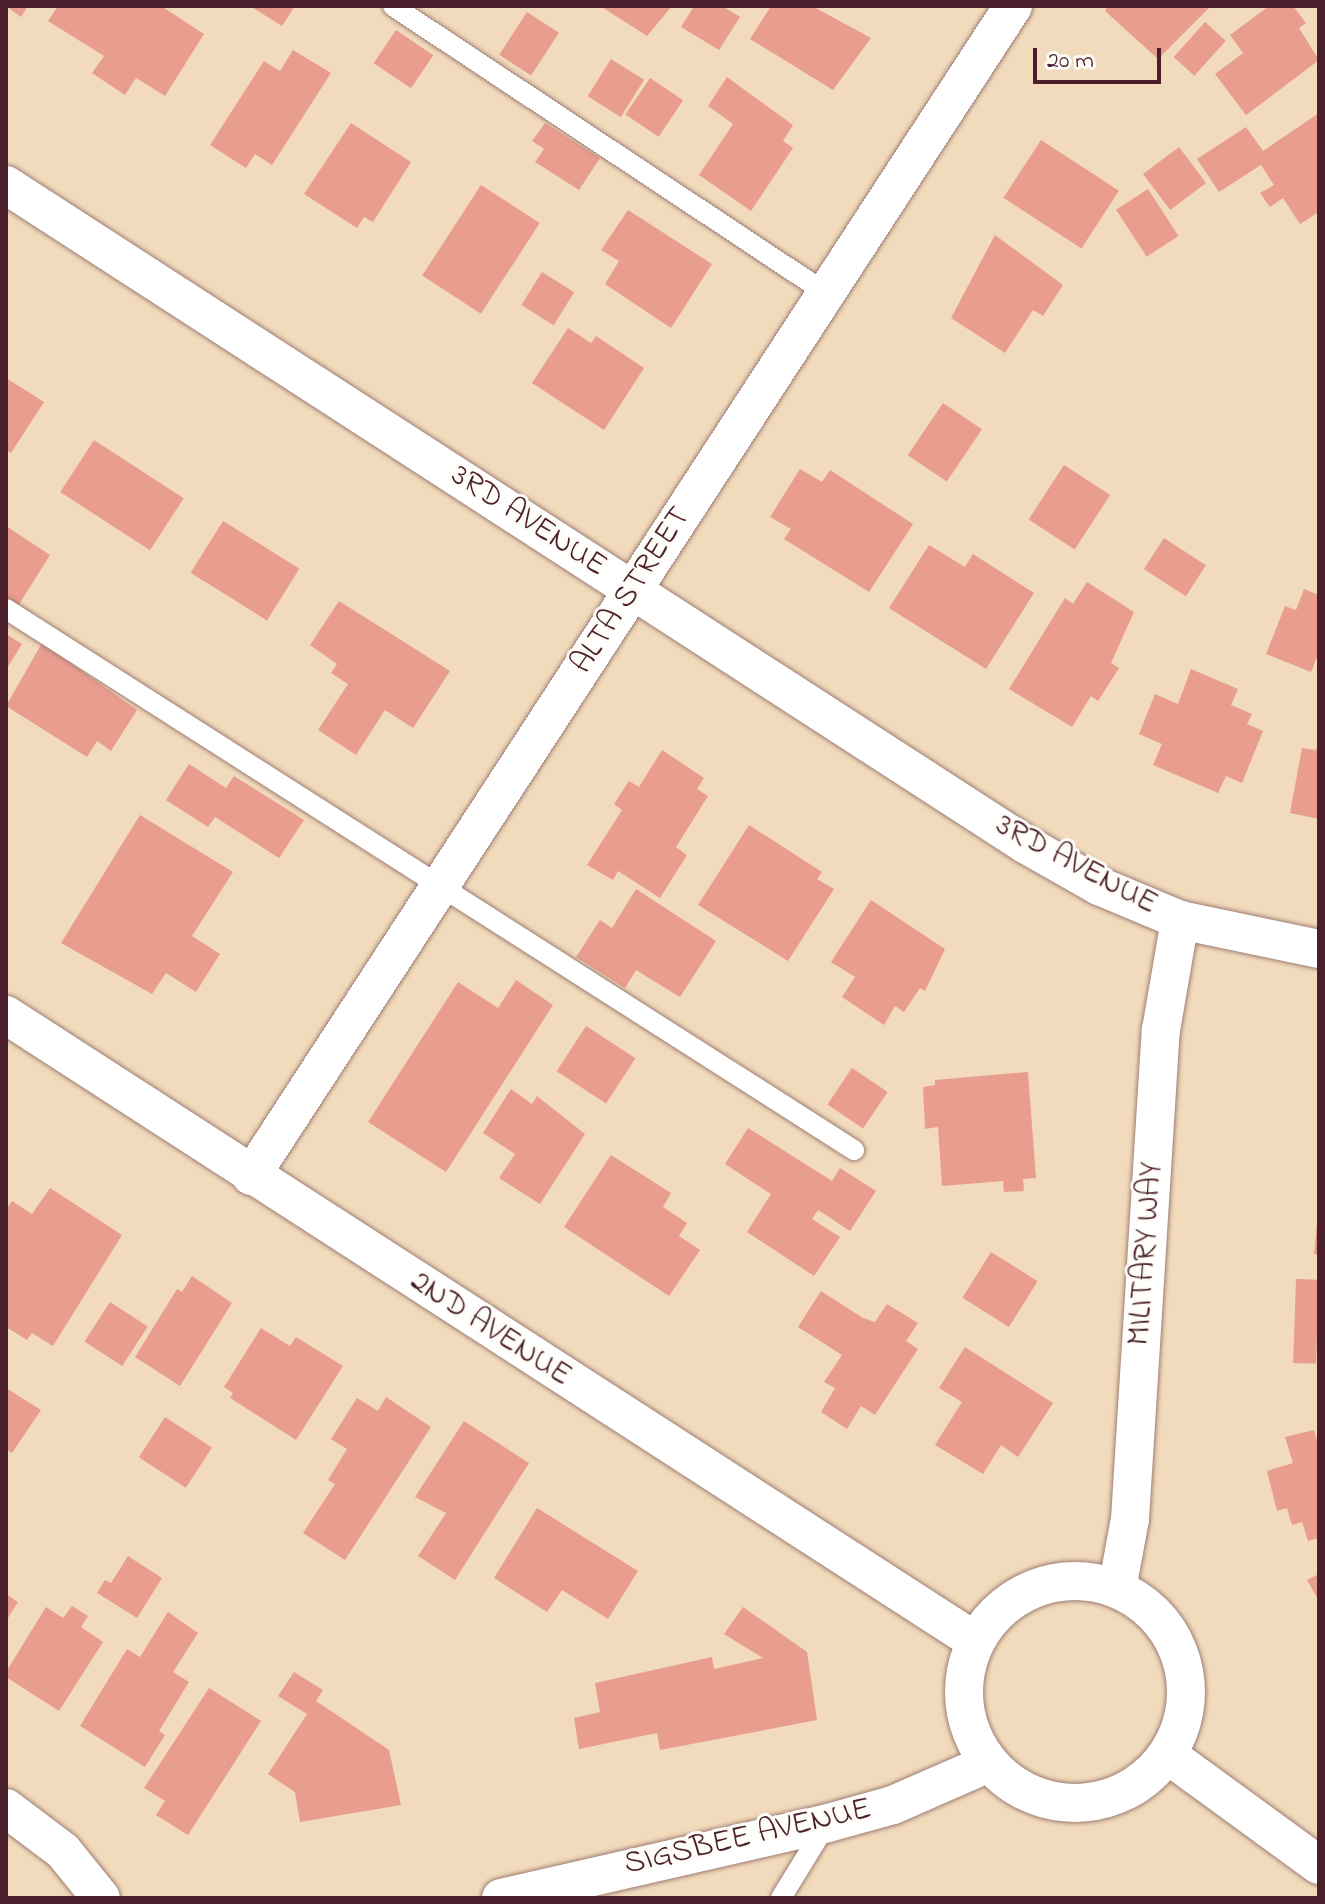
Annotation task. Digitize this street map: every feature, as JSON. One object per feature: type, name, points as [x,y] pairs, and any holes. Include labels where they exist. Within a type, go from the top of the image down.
[{"type":"street","name":"ALTA STREET","points":[[251,1176],[1012,6]]},
{"type":"street","name":"3RD AVENUE","points":[[6,185],[1025,844],[1099,886],[1180,920],[1319,949]]},
{"type":"street","name":"MILITARY WAY","points":[[1117,1589],[1130,1519],[1161,1030],[1180,920]]},
{"type":"street","name":"2ND AVENUE","points":[[6,1015],[975,1641]]},
{"type":"street","points":[[1080,1581],[1117,1589],[1150,1610],[1174,1642],[1186,1680],[1184,1706],[1168,1755],[1144,1781],[1114,1797],[1080,1804],[1046,1800],[1015,1787],[989,1763],[972,1736],[964,1704],[965,1672],[975,1641],[1010,1601],[1044,1585],[1080,1581]]},
{"type":"street","points":[[1168,1755],[1319,1865]]},
{"type":"street","name":"SIGSBEE AVENUE","points":[[501,1898],[828,1823],[893,1805],[989,1763]]},
{"type":"street","points":[[6,1808],[63,1851],[101,1898]]},
{"type":"street","points":[[115,1898],[134,1898]]},
{"type":"lane","points":[[393,6],[826,293]]},
{"type":"lane","points":[[6,609],[438,889],[854,1150]]},
{"type":"lane","points":[[781,1898],[828,1823]]},
{"type":"building","points":[[6,6],[28,6],[21,17]]},
{"type":"building","points":[[58,6],[161,6],[204,34],[165,96],[136,78],[125,95],[92,73],[104,56],[48,21]]},
{"type":"building","points":[[250,6],[295,6],[282,26]]},
{"type":"building","points":[[600,6],[672,6],[647,36]]},
{"type":"building","points":[[694,6],[722,6],[740,17],[719,50],[681,27]]},
{"type":"building","points":[[771,6],[812,6],[871,38],[833,90],[750,39]]},
{"type":"building","points":[[1108,6],[1211,6],[1158,59],[1105,11]]},
{"type":"building","points":[[1269,6],[1293,6],[1306,23],[1299,28],[1319,60],[1246,115],[1215,74],[1243,53],[1230,35]]},
{"type":"building","points":[[527,12],[559,33],[531,75],[499,55]]},
{"type":"building","points":[[1205,22],[1226,41],[1194,76],[1174,57]]},
{"type":"building","points":[[396,30],[433,55],[411,88],[374,63]]},
{"type":"building","points":[[293,50],[331,73],[272,165],[255,154],[246,168],[210,145],[264,61],[280,71]]},
{"type":"building","points":[[611,59],[644,80],[621,117],[588,96]]},
{"type":"building","points":[[727,77],[793,125],[783,141],[793,148],[751,211],[699,175],[733,124],[708,106]]},
{"type":"building","points":[[650,78],[683,100],[659,137],[625,114]]},
{"type":"building","points":[[1319,113],[1319,212],[1300,224],[1283,198],[1270,207],[1260,193],[1274,185],[1261,165],[1219,192],[1197,159],[1246,127],[1263,151]]},
{"type":"building","points":[[351,123],[411,162],[373,222],[364,217],[357,228],[304,194]]},
{"type":"building","points":[[545,123],[600,158],[579,190],[535,162],[544,149],[532,141]]},
{"type":"building","points":[[1041,140],[1119,191],[1081,249],[1003,198]]},
{"type":"building","points":[[1179,147],[1206,183],[1170,210],[1143,174]]},
{"type":"building","points":[[481,185],[540,223],[481,314],[422,276]]},
{"type":"building","points":[[1148,189],[1178,236],[1147,257],[1116,210]]},
{"type":"building","points":[[628,210],[712,264],[671,328],[605,284],[619,261],[601,250]]},
{"type":"building","points":[[995,235],[1063,285],[1043,316],[1033,310],[1005,353],[951,318]]},
{"type":"building","points":[[542,272],[574,292],[554,325],[521,305]]},
{"type":"building","points":[[568,328],[591,343],[596,336],[644,368],[604,430],[532,383]]},
{"type":"building","points":[[6,378],[44,402],[11,453],[6,450]]},
{"type":"building","points":[[943,403],[982,429],[947,482],[908,455]]},
{"type":"building","points":[[94,440],[184,498],[150,550],[60,492]]},
{"type":"building","points":[[1064,465],[1110,495],[1075,549],[1029,520]]},
{"type":"building","points":[[800,469],[822,482],[830,470],[913,524],[869,592],[784,539],[791,529],[770,517]]},
{"type":"building","points":[[223,521],[299,569],[267,620],[191,573]]},
{"type":"building","points":[[6,526],[50,555],[13,614],[6,609]]},
{"type":"building","points":[[1164,538],[1206,565],[1186,596],[1144,569]]},
{"type":"building","points":[[929,545],[965,567],[973,554],[1034,593],[986,669],[889,608]]},
{"type":"building","points":[[1087,582],[1134,612],[1111,663],[1119,668],[1098,701],[1091,696],[1072,727],[1009,689],[1065,598],[1073,604]]},
{"type":"building","points":[[1304,589],[1319,595],[1319,652],[1311,672],[1266,654],[1285,606],[1296,610]]},
{"type":"building","points":[[339,601],[450,671],[413,728],[385,710],[356,755],[318,730],[348,684],[331,673],[337,664],[310,645]]},
{"type":"building","points":[[6,634],[22,644],[6,670]]},
{"type":"building","points":[[42,643],[137,710],[111,751],[97,741],[87,757],[6,706]]},
{"type":"building","points":[[1191,669],[1238,689],[1231,705],[1252,714],[1247,724],[1263,731],[1242,783],[1226,776],[1218,793],[1153,765],[1162,744],[1139,734],[1155,694],[1178,704]]},
{"type":"building","points":[[1319,740],[1319,819],[1290,813],[1302,748],[1316,750]]},
{"type":"building","points":[[662,750],[704,778],[697,789],[708,796],[676,847],[687,855],[660,898],[618,871],[613,880],[587,865],[622,810],[614,804],[629,781],[639,787]]},
{"type":"building","points":[[189,764],[226,788],[234,776],[304,820],[279,858],[215,817],[208,827],[166,800]]},
{"type":"building","points":[[140,815],[233,872],[192,936],[220,954],[196,992],[166,973],[152,994],[61,943]]},
{"type":"building","points":[[749,825],[822,872],[817,879],[834,889],[788,961],[698,905]]},
{"type":"building","points":[[636,889],[716,941],[680,997],[636,970],[625,988],[576,957],[600,920],[612,928]]},
{"type":"building","points":[[871,900],[945,949],[925,991],[920,988],[904,1012],[895,1006],[884,1025],[842,997],[855,977],[831,962]]},
{"type":"building","points":[[516,980],[553,1005],[446,1172],[368,1122],[458,982],[498,1008]]},
{"type":"building","points":[[586,1026],[635,1058],[606,1103],[557,1071]]},
{"type":"building","points":[[852,1068],[888,1092],[863,1129],[827,1104]]},
{"type":"building","points":[[1028,1072],[1036,1178],[1023,1179],[1024,1191],[1004,1192],[1003,1181],[942,1186],[938,1127],[925,1129],[923,1087],[935,1085],[935,1080]]},
{"type":"building","points":[[511,1089],[532,1104],[537,1096],[585,1134],[540,1204],[499,1178],[515,1154],[483,1133]]},
{"type":"building","points":[[748,1128],[832,1181],[840,1168],[876,1191],[850,1231],[818,1210],[812,1219],[840,1237],[814,1276],[747,1232],[771,1194],[725,1164]]},
{"type":"building","points":[[611,1155],[671,1193],[663,1207],[687,1223],[679,1236],[700,1250],[669,1296],[564,1227]]},
{"type":"building","points":[[50,1188],[122,1235],[53,1346],[32,1333],[27,1340],[6,1327],[6,1210],[12,1201],[32,1214]]},
{"type":"building","points":[[1319,1222],[1319,1255],[1314,1254]]},
{"type":"building","points":[[991,1252],[1038,1281],[1009,1327],[962,1298]]},
{"type":"building","points":[[192,1276],[232,1303],[180,1386],[135,1357],[177,1289],[182,1292]]},
{"type":"building","points":[[1296,1279],[1319,1280],[1316,1364],[1293,1363]]},
{"type":"building","points":[[821,1291],[863,1318],[875,1322],[887,1304],[918,1323],[906,1341],[918,1349],[875,1415],[861,1406],[847,1429],[821,1412],[835,1388],[824,1382],[842,1355],[798,1327]]},
{"type":"building","points":[[110,1302],[148,1327],[122,1366],[84,1341]]},
{"type":"building","points":[[261,1328],[290,1346],[296,1337],[343,1366],[296,1440],[230,1398],[233,1393],[224,1387]]},
{"type":"building","points":[[965,1347],[1053,1403],[1018,1457],[1001,1445],[983,1474],[935,1445],[962,1402],[939,1388]]},
{"type":"building","points":[[6,1388],[41,1410],[12,1453],[6,1449]]},
{"type":"building","points":[[386,1397],[431,1427],[345,1560],[303,1533],[335,1484],[328,1480],[347,1449],[331,1439],[357,1398],[378,1411]]},
{"type":"building","points":[[165,1417],[212,1447],[186,1488],[139,1457]]},
{"type":"building","points":[[464,1421],[529,1463],[455,1580],[418,1556],[446,1513],[415,1497]]},
{"type":"building","points":[[1314,1430],[1319,1447],[1319,1538],[1308,1541],[1302,1522],[1292,1525],[1287,1508],[1277,1511],[1267,1471],[1293,1463],[1285,1437]]},
{"type":"building","points":[[537,1508],[638,1571],[608,1619],[562,1590],[547,1612],[494,1578]]},
{"type":"building","points":[[128,1556],[162,1578],[137,1618],[97,1593],[105,1580],[111,1583]]},
{"type":"building","points":[[1319,1574],[1319,1601],[1307,1580]]},
{"type":"building","points":[[6,1594],[18,1602],[6,1621]]},
{"type":"building","points":[[72,1606],[88,1616],[81,1627],[103,1642],[59,1711],[6,1677],[6,1672],[46,1607],[63,1618]]},
{"type":"building","points":[[743,1607],[807,1652],[817,1720],[660,1750],[657,1733],[579,1749],[574,1718],[600,1712],[595,1683],[712,1657],[714,1669],[763,1658],[724,1634]]},
{"type":"building","points":[[168,1612],[198,1633],[173,1672],[189,1682],[159,1731],[165,1735],[145,1767],[80,1726],[127,1649],[140,1657]]},
{"type":"building","points":[[294,1672],[323,1690],[316,1701],[389,1750],[401,1805],[300,1822],[295,1792],[268,1774],[307,1714],[278,1696]]},
{"type":"building","points":[[209,1688],[261,1721],[188,1835],[156,1815],[165,1801],[144,1788]]}]
